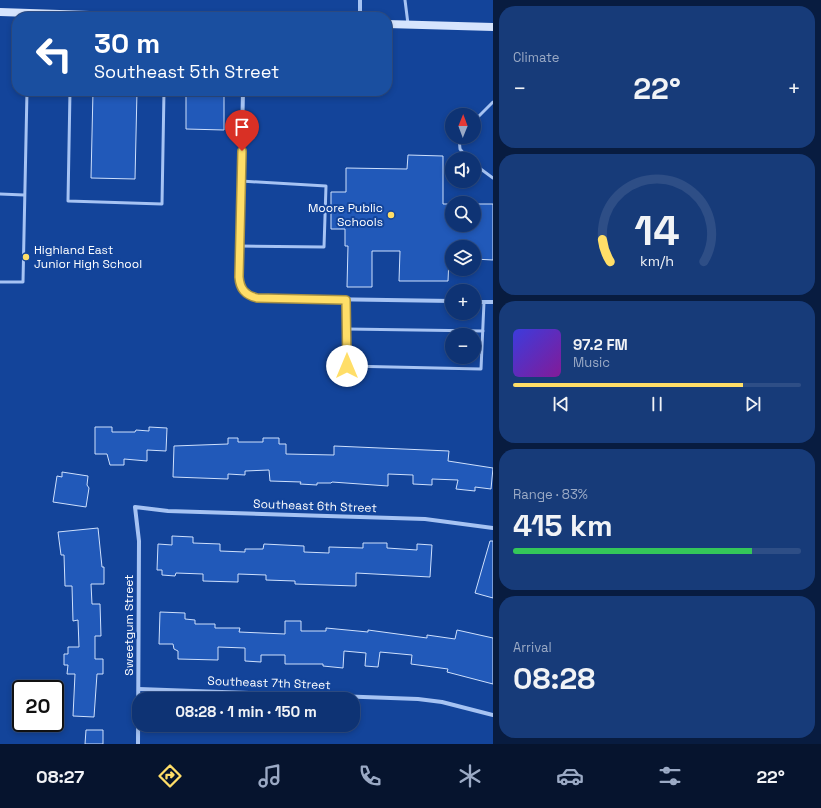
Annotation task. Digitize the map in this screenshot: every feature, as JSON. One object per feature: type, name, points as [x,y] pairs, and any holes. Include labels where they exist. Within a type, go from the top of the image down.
[{"type":"main road","points":[[0,12],[12,13]]},
{"type":"main road","points":[[392,24],[493,27]]},
{"type":"street","points":[[360,0],[360,12]]},
{"type":"street","points":[[243,96],[240,284],[246,294],[257,298],[445,301]]},
{"type":"street","points":[[484,302],[493,302]]},
{"type":"street","name":"Southeast 6th Street","points":[[135,507],[168,511],[425,519],[493,528]]},
{"type":"street","name":"Sweetgum Street","points":[[135,507],[139,541],[138,744]]},
{"type":"street","name":"Southeast 7th Street","points":[[139,689],[412,698],[442,702],[493,715]]},
{"type":"lane","points":[[405,0],[408,24]]},
{"type":"lane","points":[[0,282],[23,282],[27,96]]},
{"type":"lane","points":[[70,96],[68,201],[162,204],[164,96]]},
{"type":"lane","points":[[481,114],[493,102]]},
{"type":"lane","points":[[481,169],[493,178]]},
{"type":"lane","points":[[240,246],[324,247],[326,186],[241,182]]},
{"type":"lane","points":[[0,194],[24,195]]},
{"type":"lane","points":[[346,300],[347,366],[481,369],[484,302]]},
{"type":"lane","points":[[347,330],[483,331]]},
{"type":"building","points":[[93,96],[137,96],[135,179],[91,178]]},
{"type":"building","points":[[186,96],[224,96],[224,130],[186,129]]},
{"type":"building","name":"Moore Public Schools","points":[[408,155],[443,156],[443,204],[445,204],[445,232],[481,232],[481,204],[493,204],[493,260],[481,259],[481,240],[445,240],[445,276],[448,276],[448,281],[399,281],[400,251],[372,251],[372,287],[347,287],[348,246],[345,246],[345,229],[331,229],[331,192],[346,192],[346,168],[407,169]]},
{"type":"building","points":[[95,427],[112,427],[112,432],[135,432],[136,430],[149,431],[149,427],[167,428],[166,451],[147,450],[147,461],[124,459],[124,465],[110,465],[107,454],[95,454]]},
{"type":"building","points":[[228,438],[238,438],[238,442],[263,442],[263,438],[279,438],[279,444],[286,444],[286,454],[334,455],[334,446],[449,451],[448,461],[493,468],[491,489],[475,487],[475,491],[456,489],[458,480],[432,479],[432,485],[413,484],[413,475],[388,474],[388,486],[332,482],[317,483],[317,485],[300,484],[301,482],[270,481],[269,470],[245,471],[245,475],[228,474],[228,479],[173,477],[174,446],[228,444]]},
{"type":"building","points":[[62,472],[88,476],[87,485],[89,488],[86,507],[53,502],[57,476],[62,477]]},
{"type":"building","points":[[98,528],[102,567],[104,567],[104,584],[91,584],[92,604],[100,604],[101,636],[95,636],[95,659],[103,659],[103,674],[97,674],[94,717],[73,716],[75,674],[67,674],[68,665],[64,665],[64,654],[68,654],[68,647],[79,647],[78,620],[73,621],[72,586],[65,586],[64,555],[61,555],[58,532]]},
{"type":"building","points":[[172,536],[193,537],[193,543],[220,544],[220,551],[245,552],[245,549],[263,549],[264,544],[304,546],[304,552],[329,553],[329,547],[363,548],[363,543],[387,543],[387,548],[417,550],[417,544],[432,545],[430,577],[356,573],[356,586],[295,584],[295,581],[266,580],[266,575],[238,574],[238,582],[203,581],[203,574],[176,573],[175,576],[162,575],[162,570],[157,570],[158,544],[172,545]]},
{"type":"building","points":[[490,541],[493,541],[493,598],[475,593]]},
{"type":"building","points":[[160,612],[185,613],[185,619],[195,620],[195,624],[215,624],[215,628],[240,628],[239,632],[285,634],[285,621],[301,621],[301,631],[326,631],[326,628],[368,632],[368,630],[427,638],[427,635],[455,639],[457,630],[493,638],[493,684],[447,672],[448,669],[411,664],[412,655],[380,652],[378,667],[365,666],[366,653],[344,651],[343,668],[323,666],[323,664],[285,664],[285,655],[261,655],[261,662],[245,661],[245,648],[218,647],[218,660],[178,659],[178,651],[174,649],[173,644],[159,644]]},
{"type":"building","points":[[86,730],[103,730],[103,744],[85,744]]},
{"type":"place","name":"Moore Public Schools","points":[[391,215]]},
{"type":"place","name":"Highland East Junior High School","points":[[26,257]]},
{"type":"route","points":[[242,151],[239,277],[242,290],[246,294],[257,298],[346,300],[347,366]]}]
